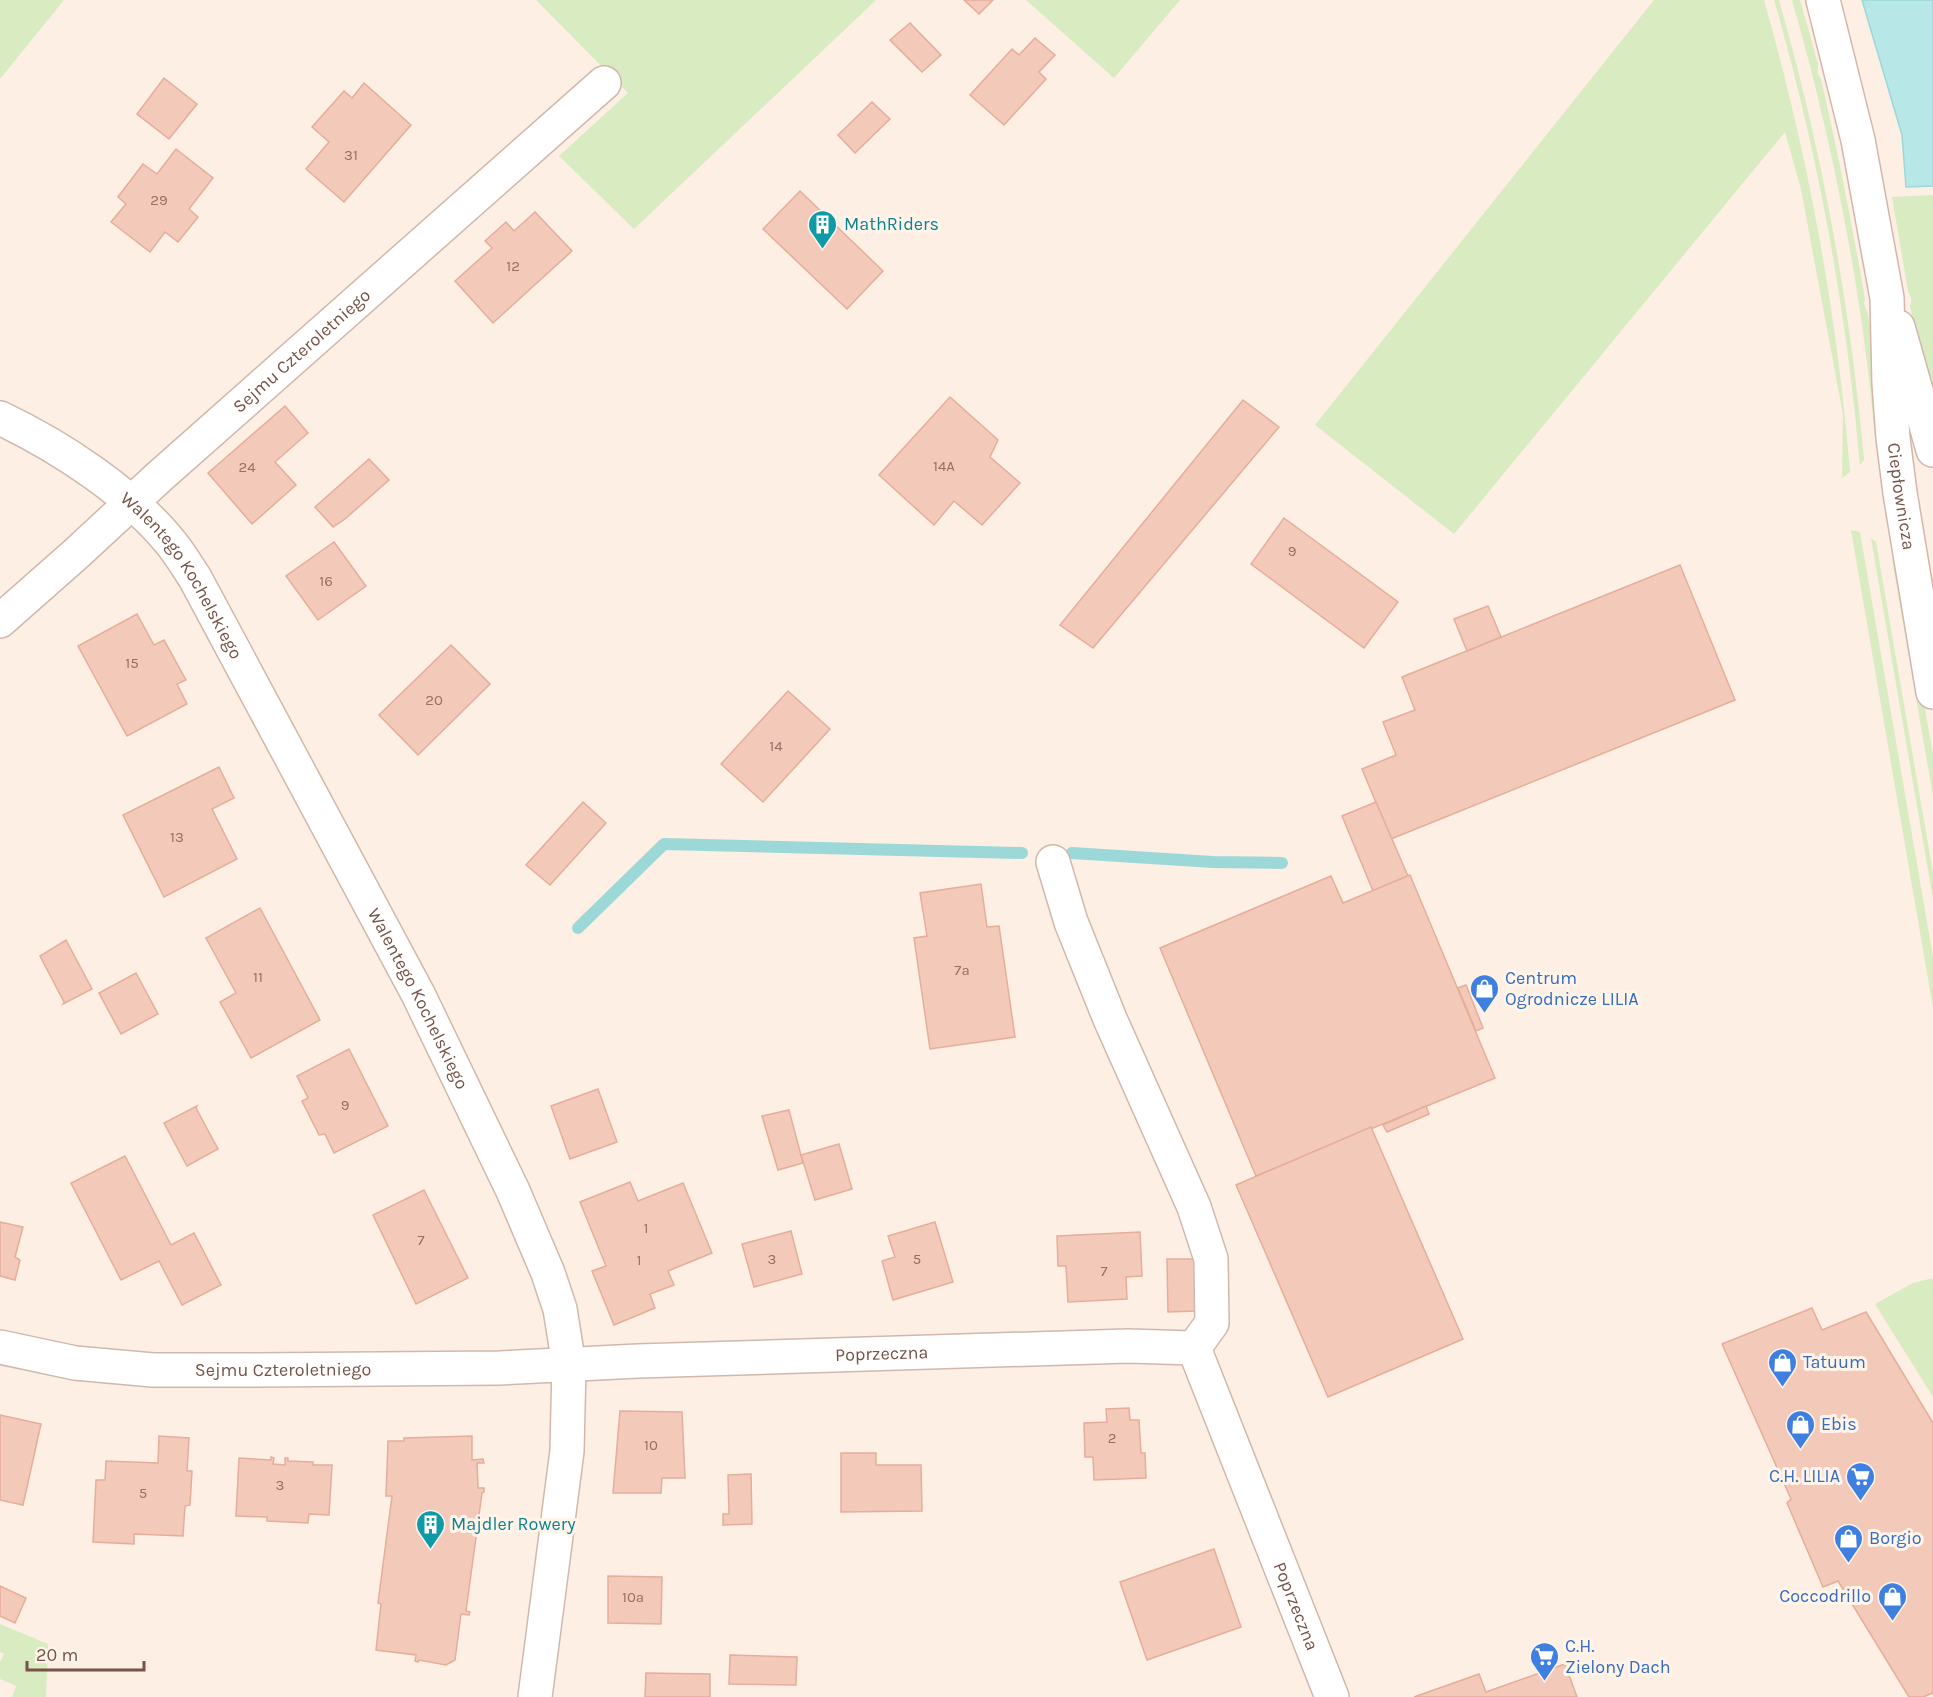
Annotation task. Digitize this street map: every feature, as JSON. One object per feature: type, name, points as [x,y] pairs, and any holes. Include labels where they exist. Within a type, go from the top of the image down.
[{"type":"street","name":"Ciepłownicza","points":[[1823,0],[1858,140],[1887,298],[1893,438],[1933,692]]},
{"type":"street","name":"Sejmu Czteroletniego","points":[[0,621],[604,83]]},
{"type":"street","name":"Ciepłownicza","points":[[1887,298],[1904,342],[1933,450]]},
{"type":"street","name":"Walentego Kochelskiego","points":[[0,418],[54,447],[131,503],[149,518],[173,544],[195,578],[418,994],[513,1191],[548,1273],[560,1309],[569,1365],[567,1451],[535,1697]]},
{"type":"street","points":[[1053,862],[1071,922],[1110,1019],[1194,1207],[1211,1259],[1212,1323],[1194,1348]]},
{"type":"street","name":"Poprzeczna","points":[[569,1365],[1128,1346],[1194,1348],[1332,1697]]},
{"type":"street","name":"Sejmu Czteroletniego","points":[[0,1347],[75,1363],[153,1370],[488,1369],[569,1365]]},
{"type":"green space","points":[[0,0],[64,0],[0,79]]},
{"type":"green space","points":[[536,0],[876,0],[634,229],[559,156],[628,93]]},
{"type":"green space","points":[[1026,0],[1180,0],[1114,78]]},
{"type":"green space","points":[[1654,0],[1764,0],[1794,117],[1819,234],[1837,353],[1850,472],[1842,478],[1843,415],[1801,189],[1785,132],[1454,534],[1315,425]]},
{"type":"green space","points":[[1774,0],[1779,0],[1794,56],[1832,228],[1858,402],[1864,460],[1860,465],[1847,347],[1828,230],[1804,115]]},
{"type":"green space","points":[[1792,0],[1800,0],[1818,64],[1818,73],[1850,216],[1877,376],[1878,432],[1875,438],[1862,327],[1844,217],[1833,162]]},
{"type":"green space","points":[[1933,195],[1933,409],[1910,306],[1911,299],[1892,197]]},
{"type":"green space","points":[[1851,530],[1860,532],[1933,957],[1933,1008]]},
{"type":"green space","points":[[1871,538],[1876,542],[1933,873],[1933,899]]},
{"type":"green space","points":[[1892,559],[1902,574],[1933,755],[1933,796]]},
{"type":"green space","points":[[1933,1278],[1933,1397],[1875,1304],[1913,1283]]},
{"type":"green space","points":[[0,1624],[48,1644],[46,1697],[12,1697],[16,1686],[0,1679],[0,1662],[4,1654],[0,1652]]},
{"type":"water","points":[[1862,0],[1933,0],[1933,186],[1906,187],[1902,135]]},
{"type":"building","points":[[964,0],[993,0],[979,14]]},
{"type":"building","points":[[910,23],[941,55],[922,72],[890,40]]},
{"type":"building","points":[[1035,38],[1055,55],[1039,72],[1046,79],[1004,125],[970,95],[1012,49],[1019,55]]},
{"type":"building","points":[[164,78],[197,104],[169,139],[137,114]]},
{"type":"building","points":[[364,83],[411,125],[344,202],[306,169],[329,142],[312,127],[344,91],[352,98]]},
{"type":"building","points":[[872,102],[890,119],[855,153],[838,135]]},
{"type":"building","points":[[176,149],[213,178],[189,209],[198,217],[178,242],[165,232],[150,252],[111,222],[126,204],[118,197],[143,164],[157,174]]},
{"type":"building","name":"MathRiders","points":[[800,191],[883,271],[847,309],[763,229]]},
{"type":"building","points":[[535,212],[572,251],[493,323],[455,281],[492,248],[485,241],[506,222],[514,231]]},
{"type":"building","points":[[950,397],[998,440],[990,457],[1020,483],[982,525],[954,501],[934,525],[879,475]]},
{"type":"building","points":[[1243,400],[1279,427],[1093,648],[1060,625]]},
{"type":"building","points":[[285,406],[308,433],[275,462],[296,485],[252,524],[208,473]]},
{"type":"building","points":[[369,459],[389,480],[333,527],[315,507]]},
{"type":"building","points":[[1284,518],[1398,602],[1364,648],[1251,564]]},
{"type":"building","points":[[334,542],[366,586],[318,620],[286,576]]},
{"type":"building","points":[[1680,565],[1735,700],[1391,839],[1362,769],[1396,755],[1383,722],[1415,710],[1402,677]]},
{"type":"building","points":[[1488,606],[1501,637],[1467,651],[1454,619]]},
{"type":"building","points":[[137,614],[154,645],[164,640],[186,680],[177,684],[187,704],[127,736],[78,646]]},
{"type":"building","points":[[451,645],[490,684],[418,755],[379,715]]},
{"type":"building","points":[[788,691],[830,729],[763,802],[721,764]]},
{"type":"building","points":[[219,767],[234,798],[212,809],[237,859],[164,897],[123,815]]},
{"type":"building","points":[[583,802],[606,823],[550,885],[526,865]]},
{"type":"building","points":[[1376,802],[1408,876],[1373,891],[1342,816]]},
{"type":"building","points":[[1410,875],[1495,1078],[1256,1176],[1160,948],[1331,876],[1343,903]]},
{"type":"building","points":[[981,884],[987,927],[999,926],[1015,1037],[930,1049],[914,938],[927,936],[920,893]]},
{"type":"building","points":[[260,908],[320,1020],[251,1058],[220,1002],[236,993],[206,938]]},
{"type":"building","points":[[66,940],[92,989],[63,1004],[40,956]]},
{"type":"building","points":[[136,973],[158,1014],[121,1034],[99,993]]},
{"type":"building","points":[[1466,985],[1483,1028],[1476,1031],[1458,988]]},
{"type":"building","points":[[349,1049],[388,1126],[334,1153],[325,1134],[319,1135],[302,1101],[308,1098],[297,1076]]},
{"type":"building","points":[[598,1089],[617,1142],[570,1159],[551,1106]]},
{"type":"building","points":[[197,1106],[218,1149],[187,1166],[164,1123]]},
{"type":"building","points":[[1426,1106],[1429,1114],[1387,1132],[1383,1125]]},
{"type":"building","points":[[789,1110],[803,1163],[778,1170],[762,1116]]},
{"type":"building","points":[[1371,1127],[1463,1339],[1328,1397],[1236,1185]]},
{"type":"building","points":[[839,1144],[852,1189],[815,1200],[801,1155]]},
{"type":"building","points":[[125,1156],[171,1245],[194,1233],[221,1285],[182,1305],[159,1261],[121,1280],[71,1183]]},
{"type":"building","points":[[630,1182],[638,1201],[683,1183],[712,1253],[668,1271],[674,1285],[650,1294],[655,1308],[614,1325],[592,1271],[606,1266],[580,1202]]},
{"type":"building","points":[[424,1190],[468,1278],[416,1304],[373,1215]]},
{"type":"building","points":[[0,1222],[23,1227],[15,1257],[20,1260],[15,1280],[0,1276]]},
{"type":"building","points":[[935,1222],[953,1282],[893,1300],[882,1261],[895,1257],[888,1236]]},
{"type":"building","points":[[791,1231],[802,1274],[754,1287],[742,1244]]},
{"type":"building","points":[[1140,1232],[1142,1276],[1126,1277],[1127,1299],[1068,1302],[1066,1266],[1058,1266],[1057,1236]]},
{"type":"building","points":[[1167,1259],[1195,1259],[1196,1311],[1168,1312]]},
{"type":"building","name":"C.H. LILIA","points":[[1812,1308],[1822,1330],[1866,1312],[1933,1423],[1933,1693],[1923,1697],[1909,1697],[1838,1581],[1823,1587],[1787,1503],[1791,1499],[1722,1344]]},
{"type":"building","points":[[1129,1408],[1130,1420],[1139,1420],[1141,1453],[1145,1453],[1146,1478],[1094,1480],[1093,1457],[1085,1457],[1084,1423],[1107,1422],[1106,1409]]},
{"type":"building","points":[[620,1411],[682,1412],[685,1478],[662,1478],[661,1493],[613,1493]]},
{"type":"building","points":[[0,1415],[41,1424],[23,1505],[0,1500]]},
{"type":"building","points":[[159,1436],[189,1438],[187,1471],[192,1471],[190,1505],[185,1506],[183,1536],[134,1534],[134,1544],[93,1542],[96,1480],[105,1480],[106,1461],[158,1463]]},
{"type":"building","name":"Majdler Rowery","points":[[472,1436],[472,1460],[483,1459],[484,1463],[477,1463],[478,1488],[484,1488],[484,1492],[482,1493],[466,1611],[470,1612],[469,1615],[461,1614],[455,1660],[446,1665],[419,1660],[418,1662],[415,1661],[416,1655],[376,1650],[381,1604],[378,1603],[392,1496],[386,1496],[388,1441],[404,1441],[404,1438]]},
{"type":"building","points":[[841,1453],[876,1453],[876,1465],[921,1465],[922,1511],[841,1512]]},
{"type":"building","points":[[271,1457],[274,1458],[273,1464],[285,1465],[285,1458],[288,1458],[288,1461],[313,1462],[313,1465],[332,1465],[329,1515],[309,1514],[308,1523],[267,1521],[267,1517],[236,1516],[239,1458],[271,1460]]},
{"type":"building","points":[[751,1474],[752,1524],[723,1525],[723,1514],[729,1514],[728,1475]]},
{"type":"building","points":[[1214,1549],[1241,1627],[1147,1660],[1120,1582]]},
{"type":"building","points":[[608,1576],[662,1577],[661,1624],[608,1623]]},
{"type":"building","points":[[0,1586],[26,1598],[15,1623],[0,1616]]},
{"type":"building","points":[[730,1655],[797,1657],[796,1685],[729,1684]]},
{"type":"building","name":"C.H. Zielony Dach","points":[[1565,1664],[1577,1697],[1414,1697],[1479,1674],[1486,1692]]},
{"type":"building","points":[[646,1673],[710,1674],[710,1697],[645,1697]]},
{"type":"waterway","points":[[578,928],[664,844],[1022,853]]},
{"type":"waterway","points":[[1072,853],[1213,862],[1282,863]]},
{"type":"place","name":"MathRiders","points":[[823,250]]},
{"type":"place","name":"Centrum Ogrodnicze LILIA","points":[[1484,1014]]},
{"type":"place","name":"Tatuum","points":[[1782,1388]]},
{"type":"place","name":"Ebis","points":[[1800,1450]]},
{"type":"place","name":"C.H. LILIA","points":[[1861,1502]]},
{"type":"place","name":"Majdler Rowery","points":[[430,1550]]},
{"type":"place","name":"Borgio","points":[[1848,1564]]},
{"type":"place","name":"Coccodrillo","points":[[1892,1622]]},
{"type":"place","name":"C.H. Zielony Dach","points":[[1544,1682]]}]
